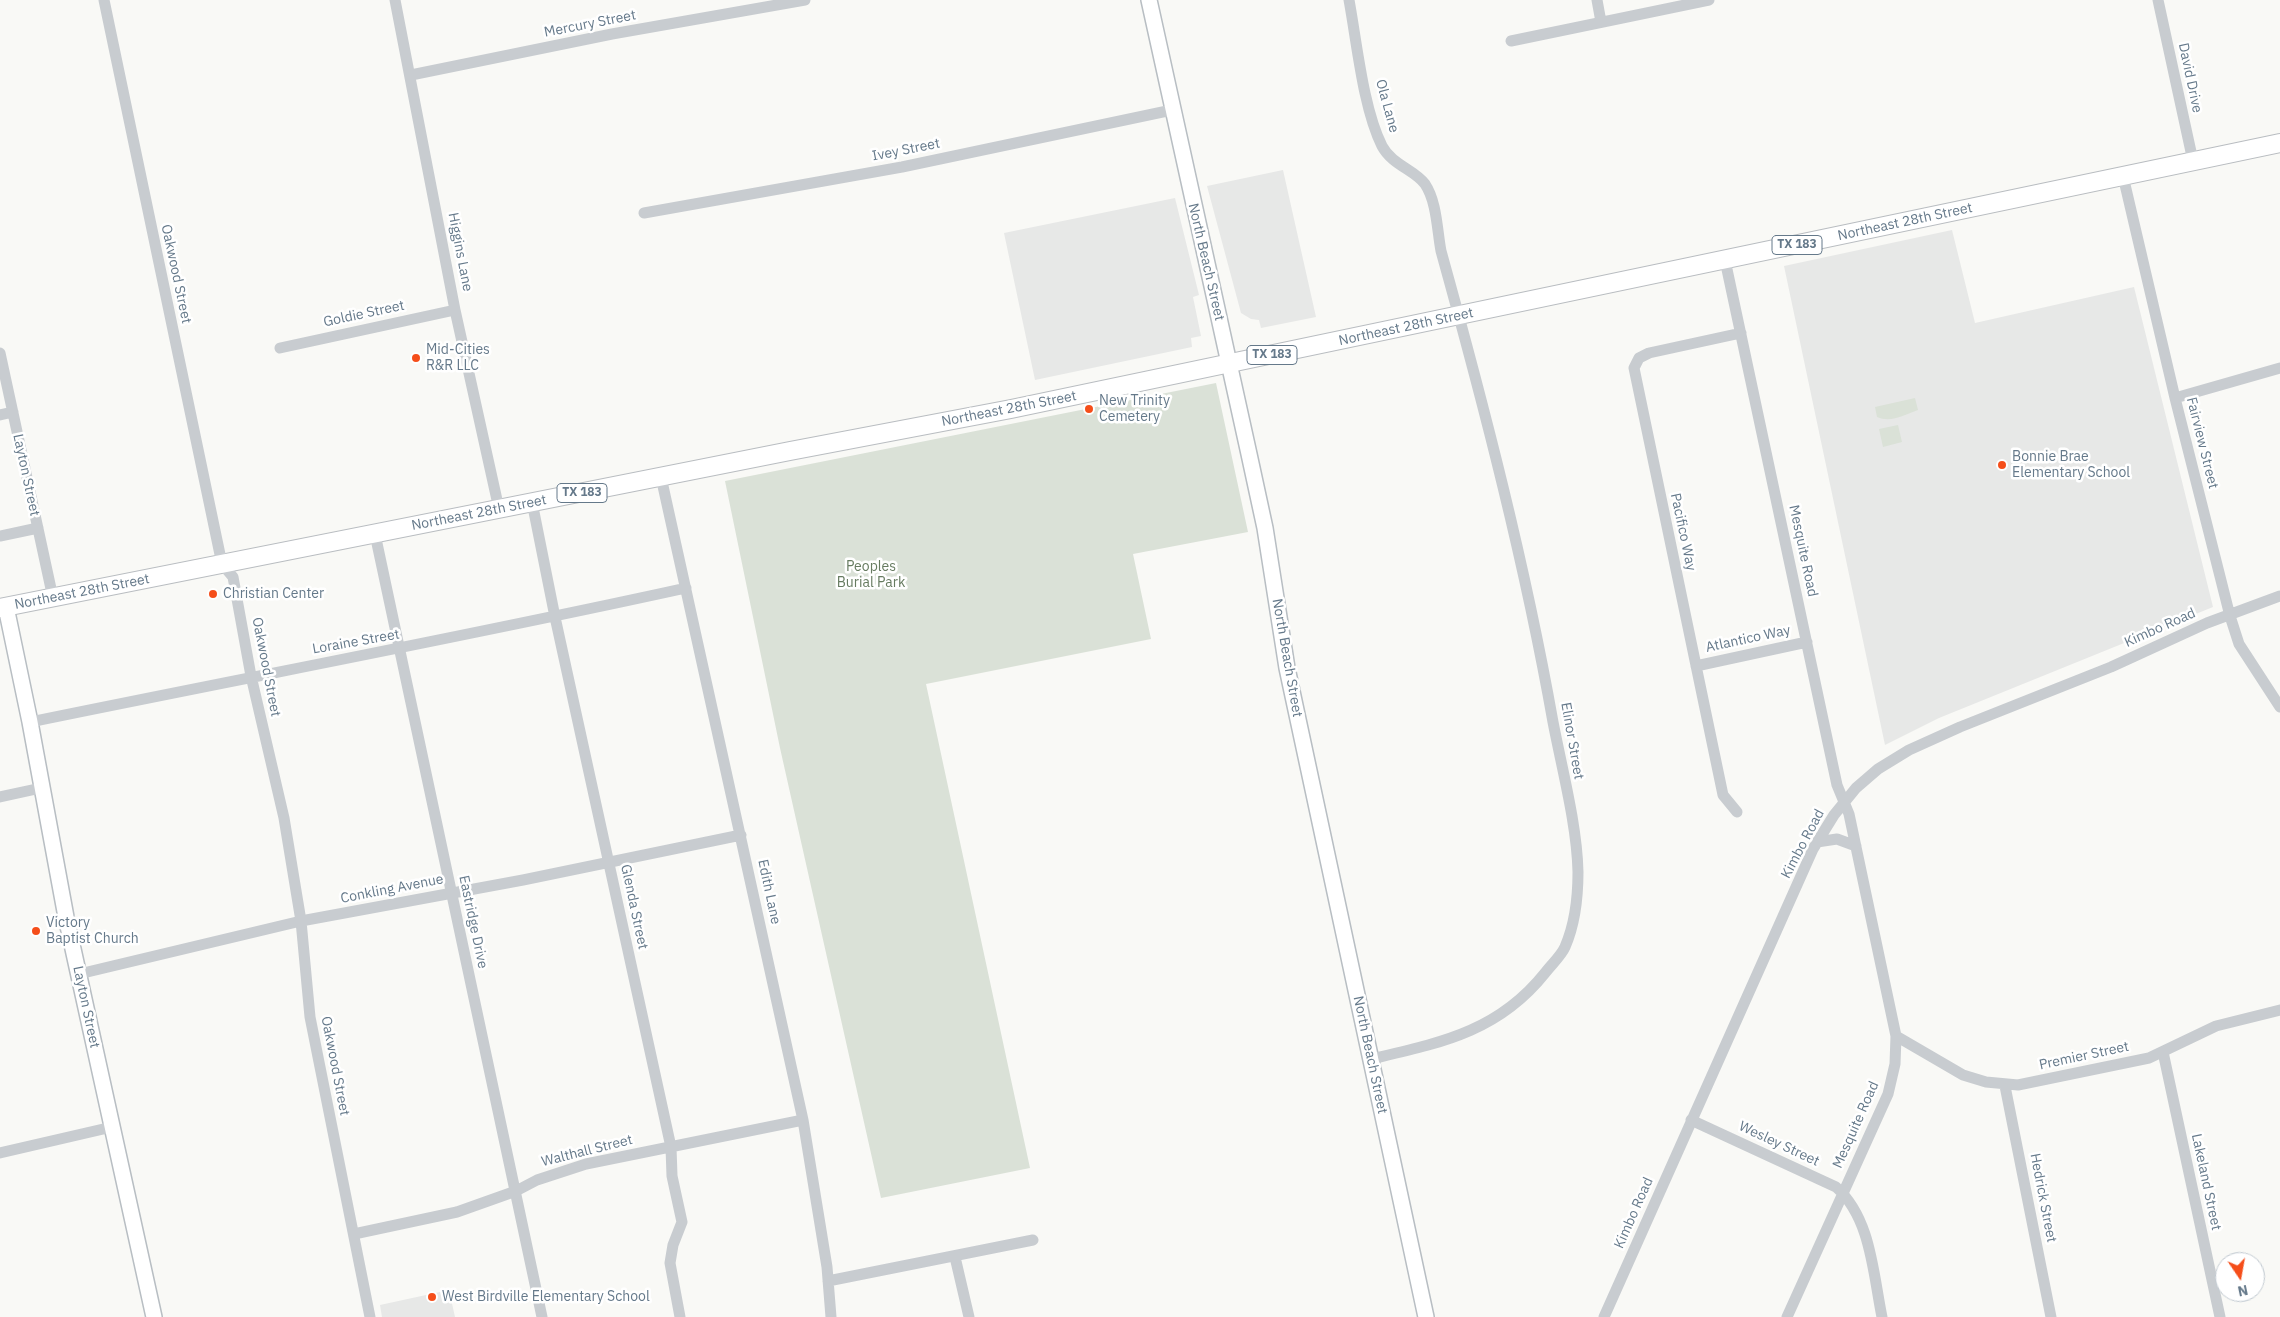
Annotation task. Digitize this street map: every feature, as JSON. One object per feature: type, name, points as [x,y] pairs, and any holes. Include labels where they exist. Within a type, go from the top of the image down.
[{"type":"main road","name":"North Beach Street","points":[[1149,0],[1172,110],[1230,363],[1264,528],[1287,668],[1426,1317]]},
{"type":"main road","name":"Northeast 28th Street","points":[[3,608],[532,502],[1011,409],[2280,143]]},
{"type":"main road","name":"Layton Street","points":[[3,608],[30,722],[41,788],[79,974],[154,1317]]},
{"type":"street","name":"Oakwood Street","points":[[104,0],[222,564],[234,577],[251,676],[284,818],[301,922],[310,1017],[370,1317]]},
{"type":"street","name":"Higgins Lane","points":[[395,0],[455,310],[498,509]]},
{"type":"street","name":"Mercury Street","points":[[411,75],[612,34],[805,0]]},
{"type":"street","name":"Ola Lane","points":[[1349,0],[1373,121],[1387,155],[1424,183],[1434,213],[1441,251],[1459,316]]},
{"type":"street","points":[[1597,0],[1601,22]]},
{"type":"street","points":[[1511,41],[1709,0]]},
{"type":"street","name":"David Drive","points":[[2158,0],[2193,162]]},
{"type":"street","name":"Ivey Street","points":[[644,213],[902,167],[1172,110]]},
{"type":"street","name":"Fairview Street","points":[[2123,176],[2175,398],[2230,616],[2239,644],[2280,707]]},
{"type":"street","name":"Mesquite Road","points":[[1726,260],[1837,786],[1849,814],[1896,1036],[1895,1064],[1891,1084],[1787,1317]]},
{"type":"street","name":"Goldie Street","points":[[280,348],[455,310]]},
{"type":"street","name":"Elinor Street","points":[[1371,1059],[1461,1035],[1488,1024],[1512,1008],[1534,987],[1564,949],[1575,916],[1578,872],[1543,664],[1459,316]]},
{"type":"street","name":"Pacifico Way","points":[[1737,812],[1723,795],[1634,368],[1639,358],[1650,353],[1741,333]]},
{"type":"street","name":"Layton Street","points":[[0,352],[53,598]]},
{"type":"street","points":[[2175,398],[2280,368]]},
{"type":"street","points":[[0,415],[13,412]]},
{"type":"street","name":"Edith Lane","points":[[661,477],[803,1120],[828,1281],[831,1317]]},
{"type":"street","name":"Glenda Street","points":[[532,502],[555,617],[671,1147],[672,1176],[682,1222],[672,1245],[670,1262],[680,1317]]},
{"type":"street","points":[[0,536],[38,528]]},
{"type":"street","name":"Eastridge Drive","points":[[375,534],[542,1317]]},
{"type":"street","name":"Loraine Street","points":[[30,722],[251,676],[401,649],[686,588]]},
{"type":"street","name":"Kimbo Road","points":[[1604,1317],[1817,842],[1844,802],[1878,769],[1909,750],[1960,727],[2110,667],[2208,623],[2280,596]]},
{"type":"street","name":"Atlantico Way","points":[[1696,666],[1807,642]]},
{"type":"street","points":[[0,796],[41,788]]},
{"type":"street","name":"Conkling Avenue","points":[[79,974],[301,922],[609,862],[741,834]]},
{"type":"street","points":[[1817,842],[1837,838],[1856,846]]},
{"type":"street","name":"Premier Street","points":[[1896,1036],[1963,1075],[2005,1086],[2053,1079],[2149,1058],[2216,1026],[2280,1010]]},
{"type":"street","name":"Lakeland Street","points":[[2163,1052],[2220,1317]]},
{"type":"street","name":"Hedrick Street","points":[[2005,1086],[2051,1317]]},
{"type":"street","name":"Walthall Street","points":[[354,1234],[456,1212],[516,1191],[536,1180],[586,1164],[803,1120]]},
{"type":"street","name":"Wesley Street","points":[[1691,1120],[1836,1187],[1842,1192],[1851,1202],[1862,1223],[1882,1317]]},
{"type":"street","points":[[0,1153],[112,1127]]},
{"type":"street","points":[[828,1281],[1033,1240]]},
{"type":"street","points":[[955,1257],[969,1317]]},
{"type":"shaded area","points":[[1283,170],[1316,317],[1261,328],[1259,320],[1251,319],[1241,313],[1207,186]]},
{"type":"shaded area","points":[[1175,198],[1199,295],[1193,297],[1201,336],[1191,338],[1192,347],[1035,380],[1004,233]]},
{"type":"shaded area","name":"Bonnie Brae Elementary School","points":[[1952,230],[1975,323],[2134,287],[2213,607],[1939,718],[1885,745],[1784,266]]},
{"type":"shaded area","name":"West Birdville Elementary School","points":[[449,1290],[455,1317],[382,1317],[380,1305]]},
{"type":"green space","name":"Peoples Burial Park","points":[[1216,383],[1248,532],[1133,554],[1151,639],[926,684],[1030,1168],[881,1198],[780,748],[725,481]]},
{"type":"green space","points":[[1915,398],[1918,410],[1892,419],[1877,417],[1875,407]]},
{"type":"green space","points":[[1898,425],[1902,442],[1883,447],[1879,429]]},
{"type":"place","name":"Mid-Cities R&R LLC","points":[[416,358]]},
{"type":"place","name":"New Trinity Cemetery","points":[[1089,409]]},
{"type":"place","name":"Bonnie Brae Elementary School","points":[[2002,465]]},
{"type":"place","name":"Christian Center","points":[[213,594]]},
{"type":"place","name":"Victory Baptist Church","points":[[36,931]]},
{"type":"place","name":"West Birdville Elementary School","points":[[432,1297]]}]
